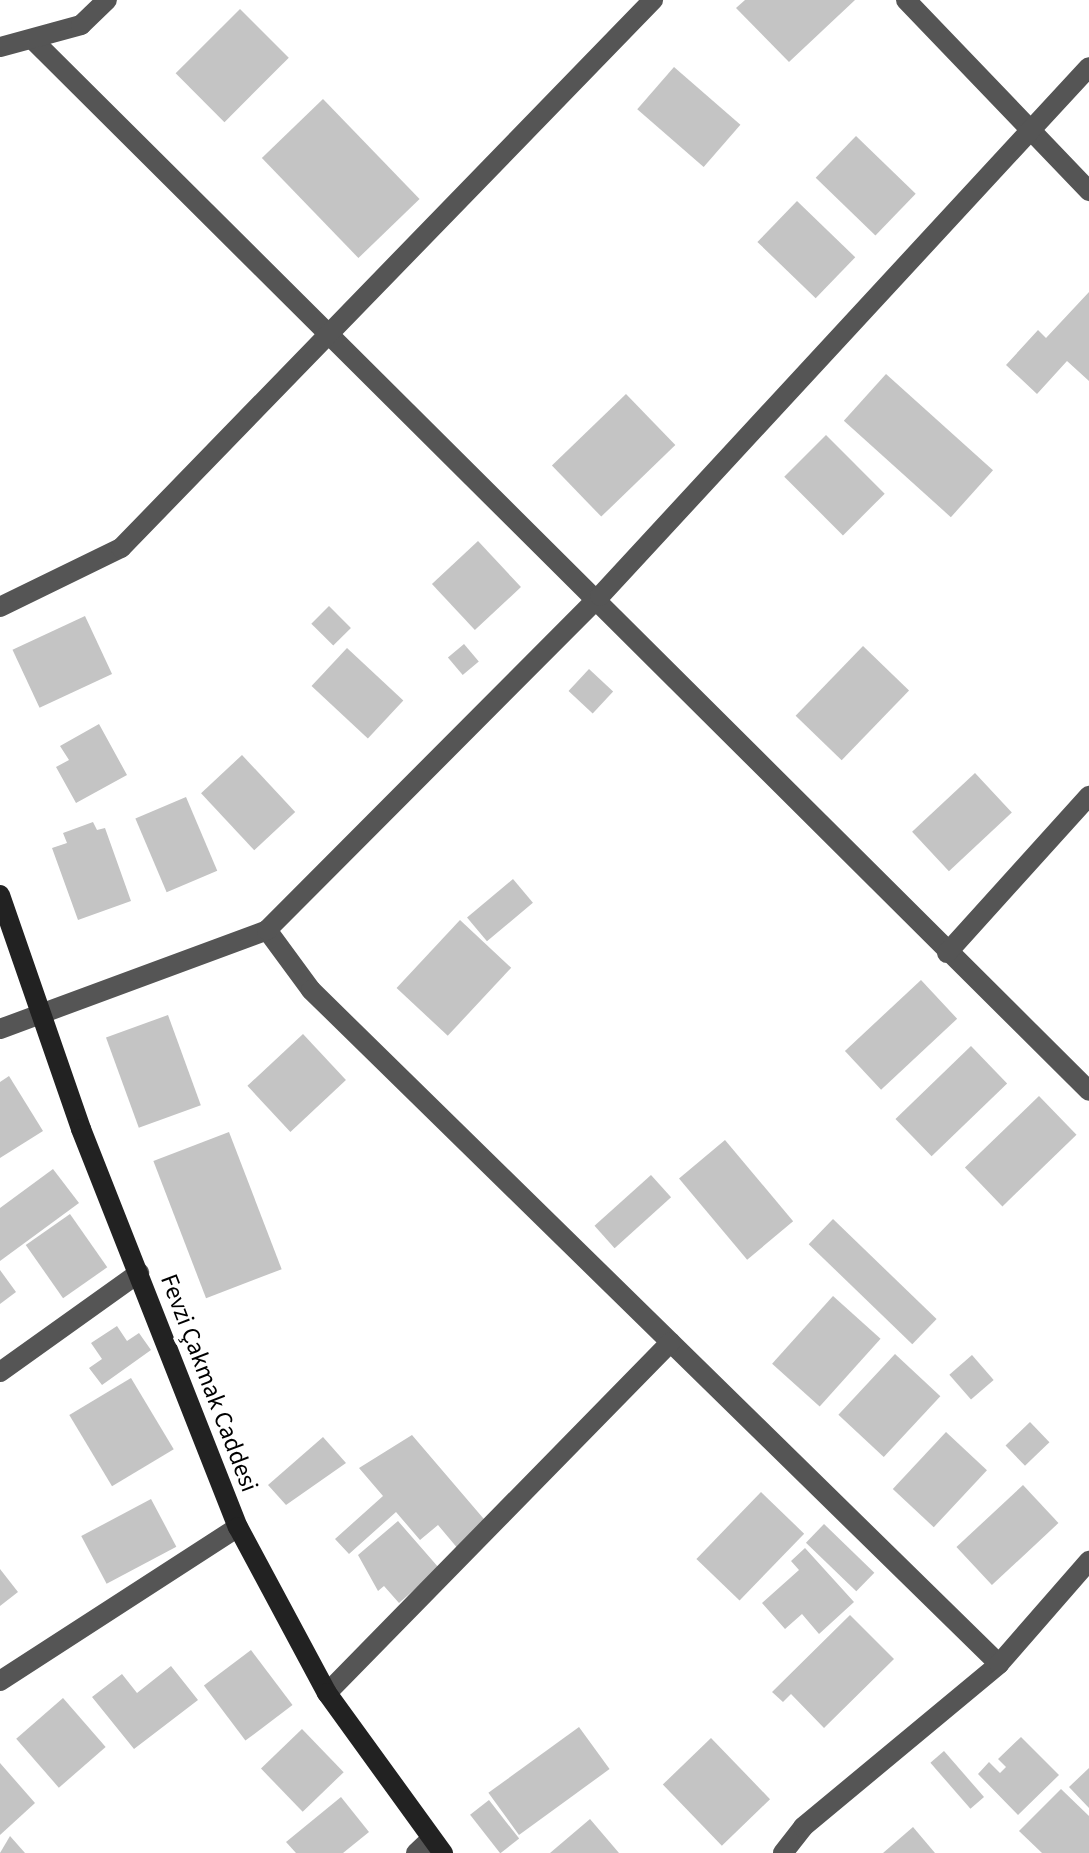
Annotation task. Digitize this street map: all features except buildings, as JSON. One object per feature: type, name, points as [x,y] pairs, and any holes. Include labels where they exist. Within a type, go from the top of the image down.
[{"type":"main road","name":"Fevzi Çakmak Caddesi","points":[[0,895],[37,1010],[238,1527],[327,1693],[430,1848]]},
{"type":"street","points":[[0,47],[81,26],[107,0]]},
{"type":"street","points":[[0,607],[122,548],[652,0]]},
{"type":"street","points":[[906,0],[1025,130],[1089,191]]},
{"type":"street","points":[[32,38],[600,596],[946,953],[1089,1091]]},
{"type":"street","points":[[0,1029],[37,1010],[267,930],[600,596],[1025,130],[1089,67]]},
{"type":"street","points":[[946,953],[1089,796]]},
{"type":"street","points":[[267,930],[311,990],[999,1664]]},
{"type":"street","points":[[0,1372],[139,1273]]},
{"type":"street","points":[[327,1693],[671,1342]]},
{"type":"street","points":[[0,1681],[238,1527]]},
{"type":"street","points":[[783,1853],[802,1827],[999,1664],[1089,1561]]}]
